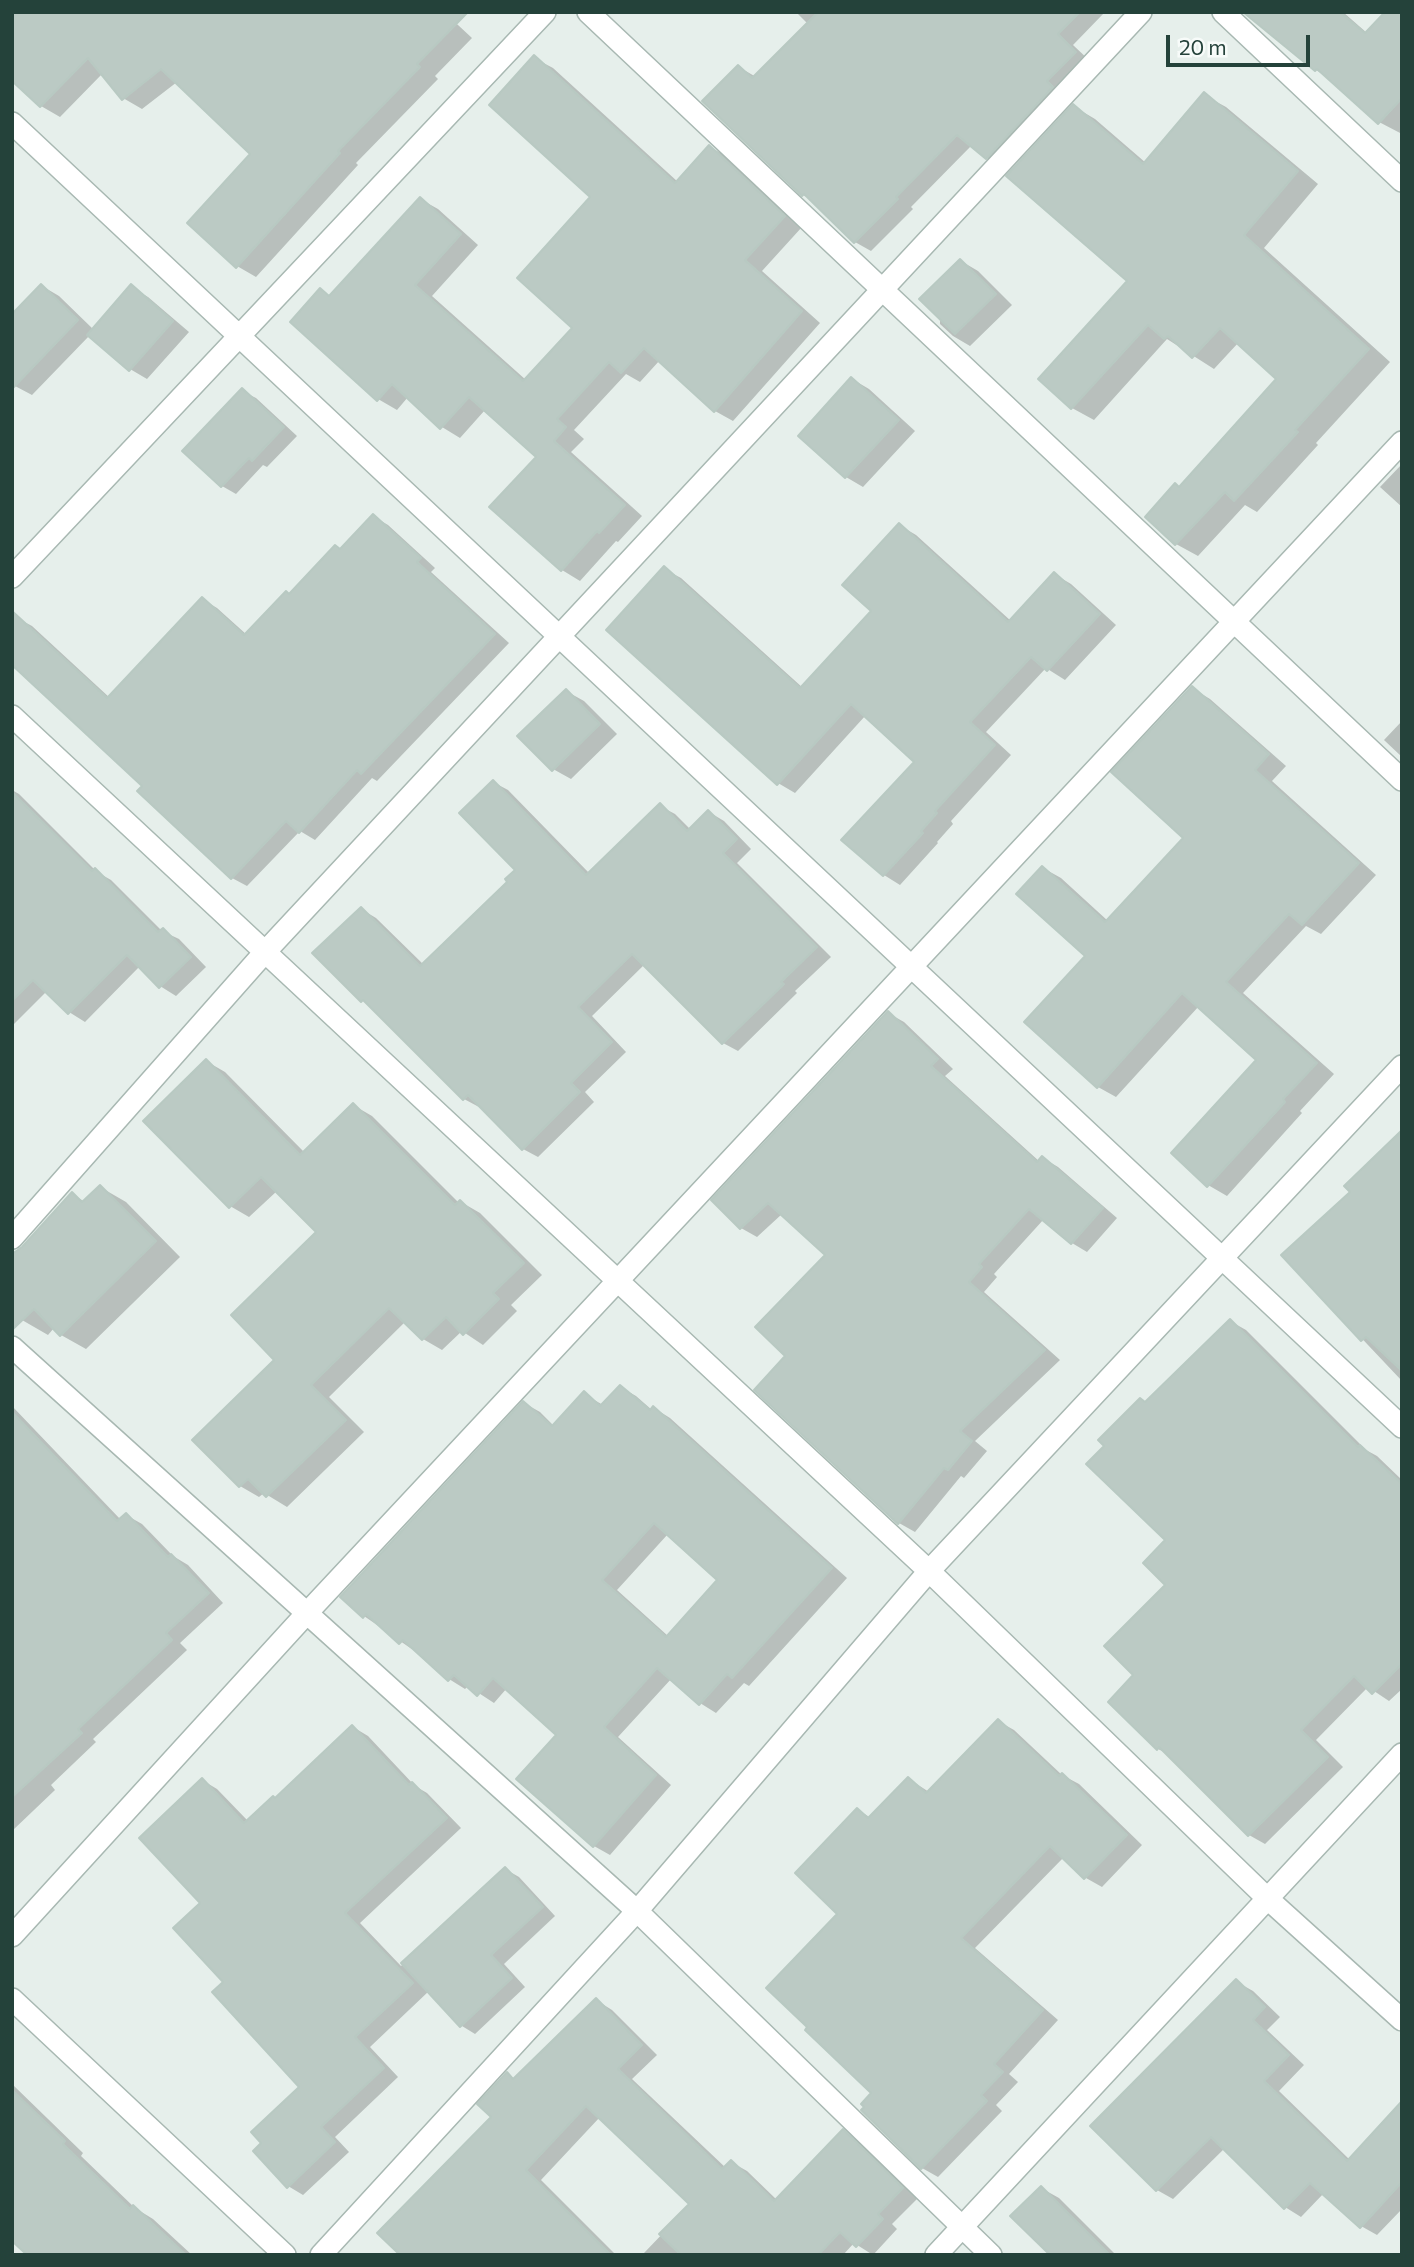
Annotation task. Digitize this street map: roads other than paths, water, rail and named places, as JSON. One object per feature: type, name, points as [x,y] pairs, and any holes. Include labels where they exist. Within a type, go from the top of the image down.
[{"type":"street","points":[[12,577],[545,12]]},
{"type":"street","points":[[588,12],[1402,780]]},
{"type":"street","points":[[12,1238],[265,952],[1141,12]]},
{"type":"street","points":[[1223,12],[1402,181]]},
{"type":"street","points":[[12,123],[1402,1427]]},
{"type":"street","points":[[12,1936],[307,1612],[1402,442]]},
{"type":"street","points":[[12,716],[929,1572],[1268,1899],[1402,2020]]},
{"type":"street","points":[[321,2255],[637,1911],[929,1572],[1402,1066]]},
{"type":"street","points":[[12,1346],[637,1911],[990,2255]]},
{"type":"street","points":[[936,2255],[1402,1754]]},
{"type":"street","points":[[12,1998],[285,2255]]}]
